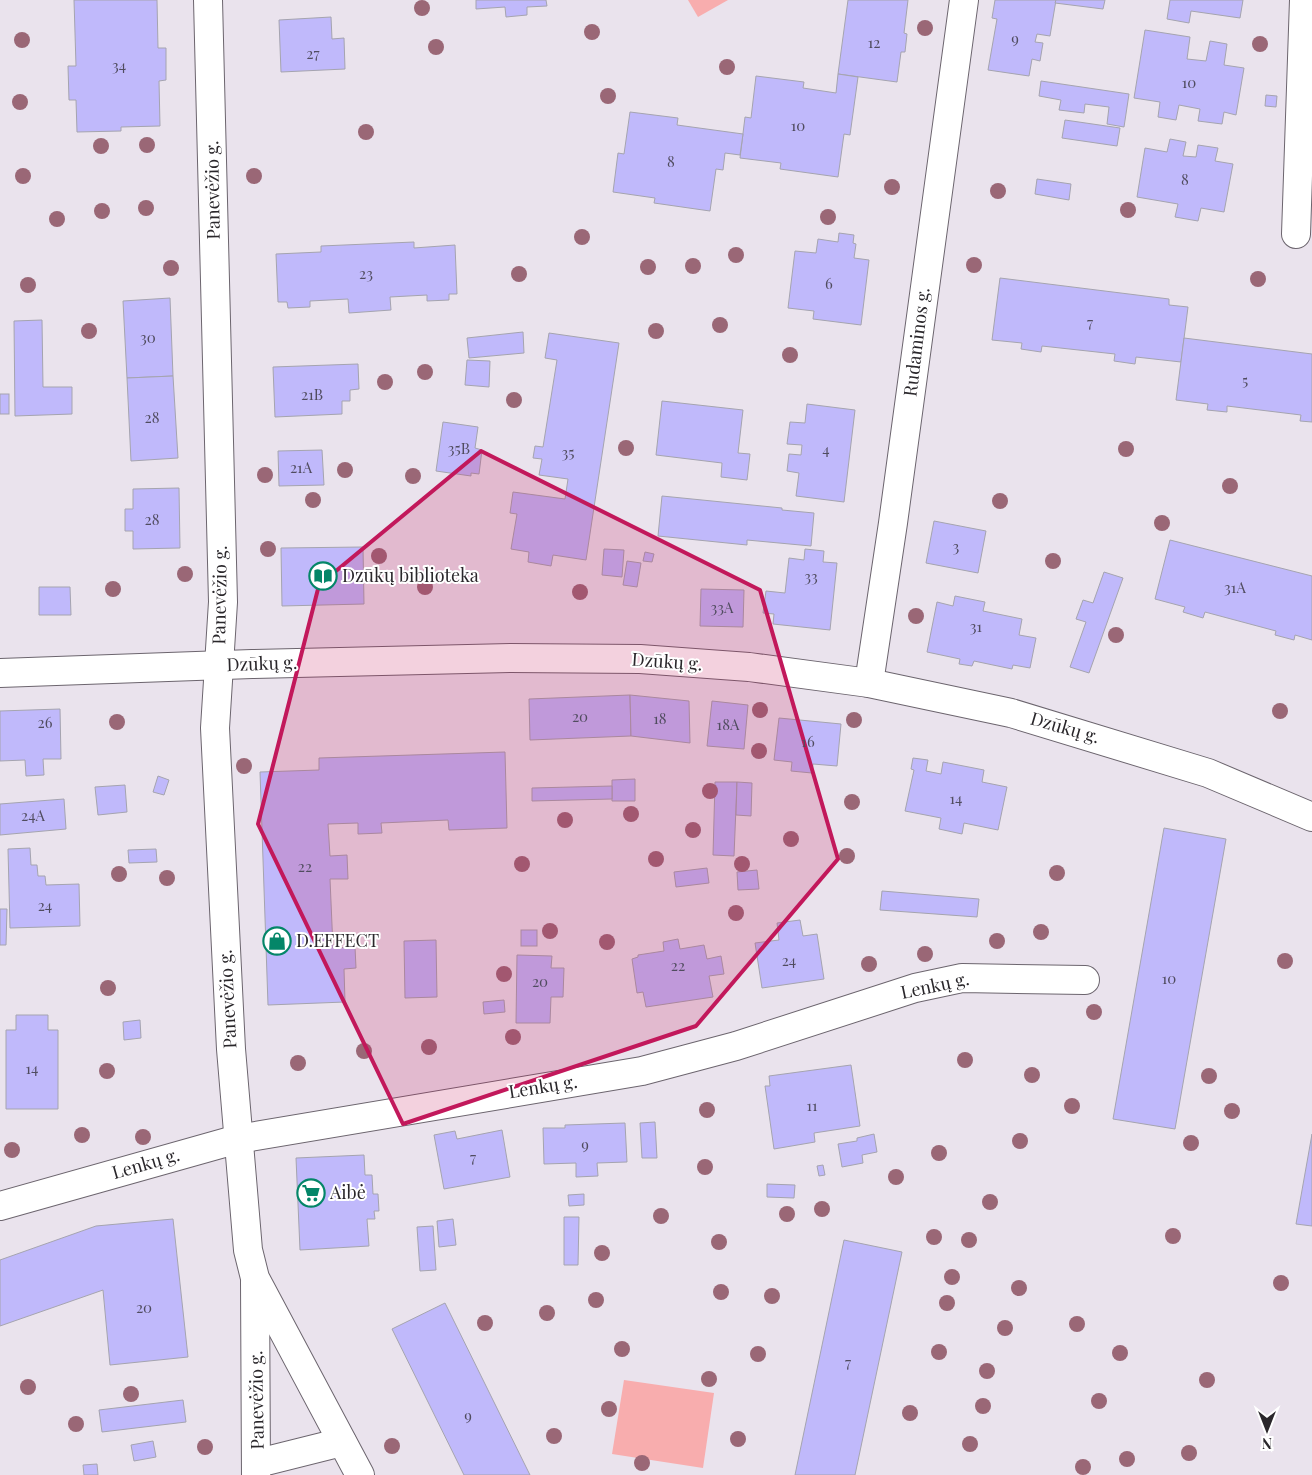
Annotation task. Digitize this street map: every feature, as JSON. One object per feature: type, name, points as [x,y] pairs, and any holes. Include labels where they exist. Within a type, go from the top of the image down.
[{"type":"street","name":"Panevėžio g.","points":[[208,0],[223,602],[215,728],[231,1050],[248,1250],[255,1278],[257,1469],[342,1442],[255,1278]]},
{"type":"street","name":"Rudaminos g.","points":[[869,683],[895,514],[964,0]]},
{"type":"street","points":[[1296,234],[1304,0]]},
{"type":"street","name":"Dzūkų g.","points":[[0,673],[511,658],[640,659],[749,667],[869,683],[1012,713],[1112,742],[1208,773],[1312,817]]},
{"type":"street","name":"Lenkų g.","points":[[0,1206],[238,1139],[642,1071],[736,1046],[915,988],[962,978],[1085,980]]},
{"type":"street","points":[[342,1442],[360,1475]]},
{"type":"highlighted area","points":[[481,451],[760,590],[838,859],[696,1026],[403,1124],[258,824],[319,585]]},
{"type":"shaded area","points":[[688,0],[728,0],[698,17]]},
{"type":"shaded area","points":[[624,1380],[714,1393],[703,1468],[612,1454]]},
{"type":"building","points":[[74,0],[157,0],[158,48],[166,48],[166,80],[159,81],[160,126],[121,127],[121,131],[77,132],[76,100],[69,100],[68,66],[76,66]]},
{"type":"building","points":[[476,0],[546,0],[547,6],[527,7],[527,15],[506,17],[505,7],[476,9]]},
{"type":"building","points":[[848,0],[908,0],[904,33],[907,34],[905,52],[901,52],[897,82],[838,74]]},
{"type":"building","points":[[995,0],[1056,0],[1050,36],[1037,34],[1035,42],[1043,43],[1040,61],[1032,59],[1029,76],[988,70],[997,19],[992,18]]},
{"type":"building","points":[[1056,0],[1105,0],[1103,9],[1055,3]]},
{"type":"building","points":[[1170,0],[1243,0],[1240,18],[1191,11],[1189,23],[1167,19]]},
{"type":"building","points":[[331,17],[332,39],[344,38],[345,69],[281,72],[279,20]]},
{"type":"building","points":[[1145,30],[1190,37],[1187,59],[1206,61],[1210,41],[1227,44],[1224,65],[1244,68],[1236,115],[1224,112],[1222,124],[1198,121],[1200,109],[1179,105],[1176,120],[1158,117],[1160,102],[1134,98]]},
{"type":"building","points":[[838,74],[858,77],[850,135],[844,134],[838,177],[780,169],[781,163],[740,158],[745,117],[751,118],[756,76],[804,82],[803,88],[836,93]]},
{"type":"building","points":[[1041,81],[1129,94],[1124,127],[1107,124],[1109,107],[1085,104],[1084,113],[1059,110],[1061,100],[1039,96]]},
{"type":"building","points":[[1266,95],[1277,96],[1276,107],[1265,106]]},
{"type":"building","points":[[630,112],[678,118],[677,125],[743,134],[740,155],[725,153],[723,170],[716,169],[710,211],[654,203],[655,198],[613,192],[618,153],[624,154]]},
{"type":"building","points":[[1065,120],[1120,128],[1117,146],[1062,138]]},
{"type":"building","points":[[1170,139],[1186,142],[1183,156],[1196,157],[1198,145],[1218,148],[1215,161],[1233,164],[1224,212],[1201,208],[1198,221],[1175,217],[1178,204],[1137,197],[1145,148],[1167,152]]},
{"type":"building","points":[[1037,179],[1071,184],[1069,200],[1035,194]]},
{"type":"building","points":[[839,233],[854,235],[853,243],[856,244],[854,258],[869,260],[861,325],[813,319],[814,311],[788,308],[795,251],[816,253],[818,239],[838,242]]},
{"type":"building","points":[[414,242],[414,248],[455,245],[457,294],[449,294],[449,300],[427,301],[427,295],[390,297],[391,310],[349,313],[348,299],[310,301],[310,307],[288,308],[287,302],[278,302],[276,254],[321,252],[321,246]]},
{"type":"building","points":[[1000,278],[1169,299],[1169,305],[1188,307],[1181,362],[1136,357],[1135,364],[1114,361],[1115,354],[1042,346],[1041,352],[1021,349],[1022,343],[992,340]]},
{"type":"building","points":[[170,298],[173,376],[127,378],[123,301]]},
{"type":"building","points":[[42,320],[43,387],[72,387],[72,414],[15,416],[14,321]]},
{"type":"building","points":[[523,332],[524,353],[469,358],[467,338]]},
{"type":"building","points":[[549,333],[619,343],[586,560],[553,555],[551,566],[528,562],[529,552],[511,549],[517,514],[510,513],[513,492],[565,499],[568,479],[539,475],[542,459],[533,458],[535,446],[543,447],[557,360],[545,358]]},
{"type":"building","points":[[1184,338],[1312,354],[1312,422],[1300,421],[1301,415],[1227,406],[1227,412],[1207,410],[1208,404],[1176,400]]},
{"type":"building","points":[[467,360],[490,361],[489,387],[465,385]]},
{"type":"building","points":[[358,364],[359,389],[350,390],[350,401],[342,401],[342,414],[275,417],[273,367]]},
{"type":"building","points":[[173,376],[178,458],[131,461],[127,378]]},
{"type":"building","points":[[0,394],[9,394],[9,414],[0,414]]},
{"type":"building","points":[[662,401],[743,410],[738,453],[750,454],[747,480],[721,477],[722,463],[656,455]]},
{"type":"building","points":[[807,404],[855,410],[844,502],[796,496],[799,473],[787,471],[789,454],[801,455],[802,445],[787,444],[790,422],[805,423]]},
{"type":"building","points":[[443,422],[478,427],[475,448],[482,450],[479,474],[471,473],[471,476],[436,471]]},
{"type":"building","points":[[322,450],[324,485],[279,486],[278,451]]},
{"type":"building","points":[[179,488],[180,548],[133,549],[133,531],[125,531],[125,509],[133,509],[133,489]]},
{"type":"building","points":[[662,496],[814,513],[811,546],[747,540],[747,545],[658,536]]},
{"type":"building","points":[[934,521],[986,531],[978,573],[926,563]]},
{"type":"building","points":[[1170,540],[1312,576],[1312,640],[1295,635],[1294,640],[1275,635],[1276,631],[1205,612],[1203,618],[1183,612],[1185,607],[1155,599]]},
{"type":"building","name":"Dzūkų biblioteka","points":[[363,547],[364,604],[282,606],[281,548]]},
{"type":"building","points":[[604,549],[624,550],[622,577],[602,575]]},
{"type":"building","points":[[805,549],[824,551],[823,562],[837,563],[830,630],[773,624],[774,614],[763,613],[766,591],[785,593],[789,558],[804,560]]},
{"type":"building","points":[[645,552],[654,554],[652,562],[643,561]]},
{"type":"building","points":[[627,561],[641,563],[637,587],[623,585]]},
{"type":"building","points":[[1104,572],[1123,578],[1089,673],[1070,667],[1086,622],[1076,619],[1083,600],[1093,603]]},
{"type":"building","points":[[39,587],[70,587],[71,615],[39,615]]},
{"type":"building","points":[[701,589],[744,590],[743,627],[700,626]]},
{"type":"building","points":[[955,596],[985,602],[983,611],[1022,619],[1019,635],[1036,638],[1030,668],[1013,665],[1012,669],[974,661],[972,666],[959,664],[960,659],[927,652],[937,602],[953,606]]},
{"type":"building","points":[[630,695],[631,736],[530,740],[529,699]]},
{"type":"building","points":[[630,695],[689,701],[690,743],[631,736]]},
{"type":"building","points":[[712,701],[748,705],[744,749],[707,746]]},
{"type":"building","points":[[60,709],[61,759],[43,759],[44,775],[26,776],[25,760],[0,761],[0,711]]},
{"type":"building","points":[[779,718],[841,724],[837,766],[813,764],[812,773],[791,771],[792,762],[774,760]]},
{"type":"building","points":[[505,752],[507,828],[449,830],[448,820],[381,823],[382,833],[358,834],[358,823],[328,824],[330,856],[347,855],[348,879],[330,879],[333,948],[355,947],[356,968],[344,969],[345,1002],[268,1005],[260,772],[319,770],[319,758]]},
{"type":"building","points":[[913,758],[928,760],[926,771],[941,774],[943,762],[984,770],[982,782],[1007,787],[998,830],[964,823],[962,834],[939,829],[941,818],[905,811],[914,770],[911,769]]},
{"type":"building","points":[[158,776],[169,780],[164,795],[153,792]]},
{"type":"building","points":[[635,779],[635,801],[612,801],[612,780]]},
{"type":"building","points":[[715,782],[737,782],[734,856],[713,855]]},
{"type":"building","points":[[737,782],[752,783],[751,816],[736,815]]},
{"type":"building","points":[[125,785],[127,812],[98,815],[95,787]]},
{"type":"building","points":[[612,786],[612,799],[532,801],[532,788]]},
{"type":"building","points":[[64,799],[66,829],[0,835],[0,804]]},
{"type":"building","points":[[1164,828],[1226,839],[1175,1129],[1113,1119]]},
{"type":"building","points":[[30,848],[31,865],[37,865],[38,876],[45,876],[46,885],[79,884],[80,926],[10,928],[8,849]]},
{"type":"building","points":[[156,849],[157,862],[129,863],[128,850]]},
{"type":"building","points":[[707,868],[709,883],[676,887],[674,872]]},
{"type":"building","points":[[757,870],[759,889],[738,890],[737,872]]},
{"type":"building","points":[[882,891],[979,899],[977,917],[880,910]]},
{"type":"building","points":[[0,909],[7,909],[6,945],[0,945]]},
{"type":"building","points":[[800,920],[803,936],[817,934],[824,979],[762,988],[755,943],[779,940],[777,923]]},
{"type":"building","points":[[521,930],[537,930],[537,946],[521,946]]},
{"type":"building","points":[[678,939],[680,949],[704,945],[707,959],[721,956],[724,974],[709,976],[713,997],[646,1007],[643,992],[637,993],[632,959],[638,957],[638,955],[664,951],[663,942]]},
{"type":"building","points":[[436,940],[437,997],[405,998],[404,941]]},
{"type":"building","points":[[517,955],[552,956],[551,968],[564,968],[563,997],[551,997],[550,1023],[516,1023]]},
{"type":"building","points":[[504,1000],[505,1012],[484,1014],[483,1002]]},
{"type":"building","points":[[16,1015],[48,1015],[48,1030],[58,1030],[58,1109],[6,1109],[6,1030],[16,1030]]},
{"type":"building","points":[[140,1020],[141,1038],[124,1040],[123,1022]]},
{"type":"building","points":[[851,1065],[860,1126],[814,1133],[815,1142],[774,1149],[765,1086],[770,1086],[769,1076]]},
{"type":"building","points":[[655,1122],[657,1158],[642,1158],[640,1123]]},
{"type":"building","points":[[625,1123],[627,1162],[597,1163],[598,1176],[576,1177],[576,1163],[544,1164],[543,1128],[565,1128],[565,1125]]},
{"type":"building","points":[[502,1130],[510,1177],[444,1189],[434,1135],[455,1131],[457,1139]]},
{"type":"building","points":[[874,1134],[877,1152],[862,1155],[863,1163],[842,1167],[838,1144],[857,1141],[857,1138]]},
{"type":"building","points":[[1312,1134],[1312,1226],[1296,1224]]},
{"type":"building","points":[[364,1155],[365,1175],[372,1175],[373,1194],[378,1194],[379,1211],[374,1211],[375,1219],[367,1219],[369,1246],[300,1250],[296,1158]]},
{"type":"building","points":[[823,1165],[825,1175],[819,1176],[817,1166]]},
{"type":"building","points":[[767,1184],[795,1185],[794,1198],[767,1197]]},
{"type":"building","points":[[584,1194],[584,1205],[569,1206],[568,1195]]},
{"type":"building","points":[[564,1217],[579,1217],[578,1265],[564,1265]]},
{"type":"building","points":[[173,1219],[188,1357],[110,1365],[103,1290],[0,1326],[0,1260],[96,1226]]},
{"type":"building","points":[[453,1219],[456,1245],[439,1247],[437,1221]]},
{"type":"building","points":[[433,1226],[436,1270],[420,1271],[417,1227]]},
{"type":"building","points":[[844,1240],[902,1252],[855,1475],[795,1475]]},
{"type":"building","points":[[445,1303],[530,1475],[464,1475],[392,1329]]},
{"type":"building","points":[[183,1400],[186,1422],[102,1432],[99,1410]]},
{"type":"building","points":[[153,1441],[156,1457],[134,1461],[131,1445]]},
{"type":"building","points":[[97,1464],[98,1475],[84,1475],[83,1465]]},
{"type":"place","name":"Dzūkų biblioteka","points":[[323,576]]},
{"type":"place","name":"D.EFFECT","points":[[277,941]]},
{"type":"place","name":"Aibė","points":[[311,1193]]}]
